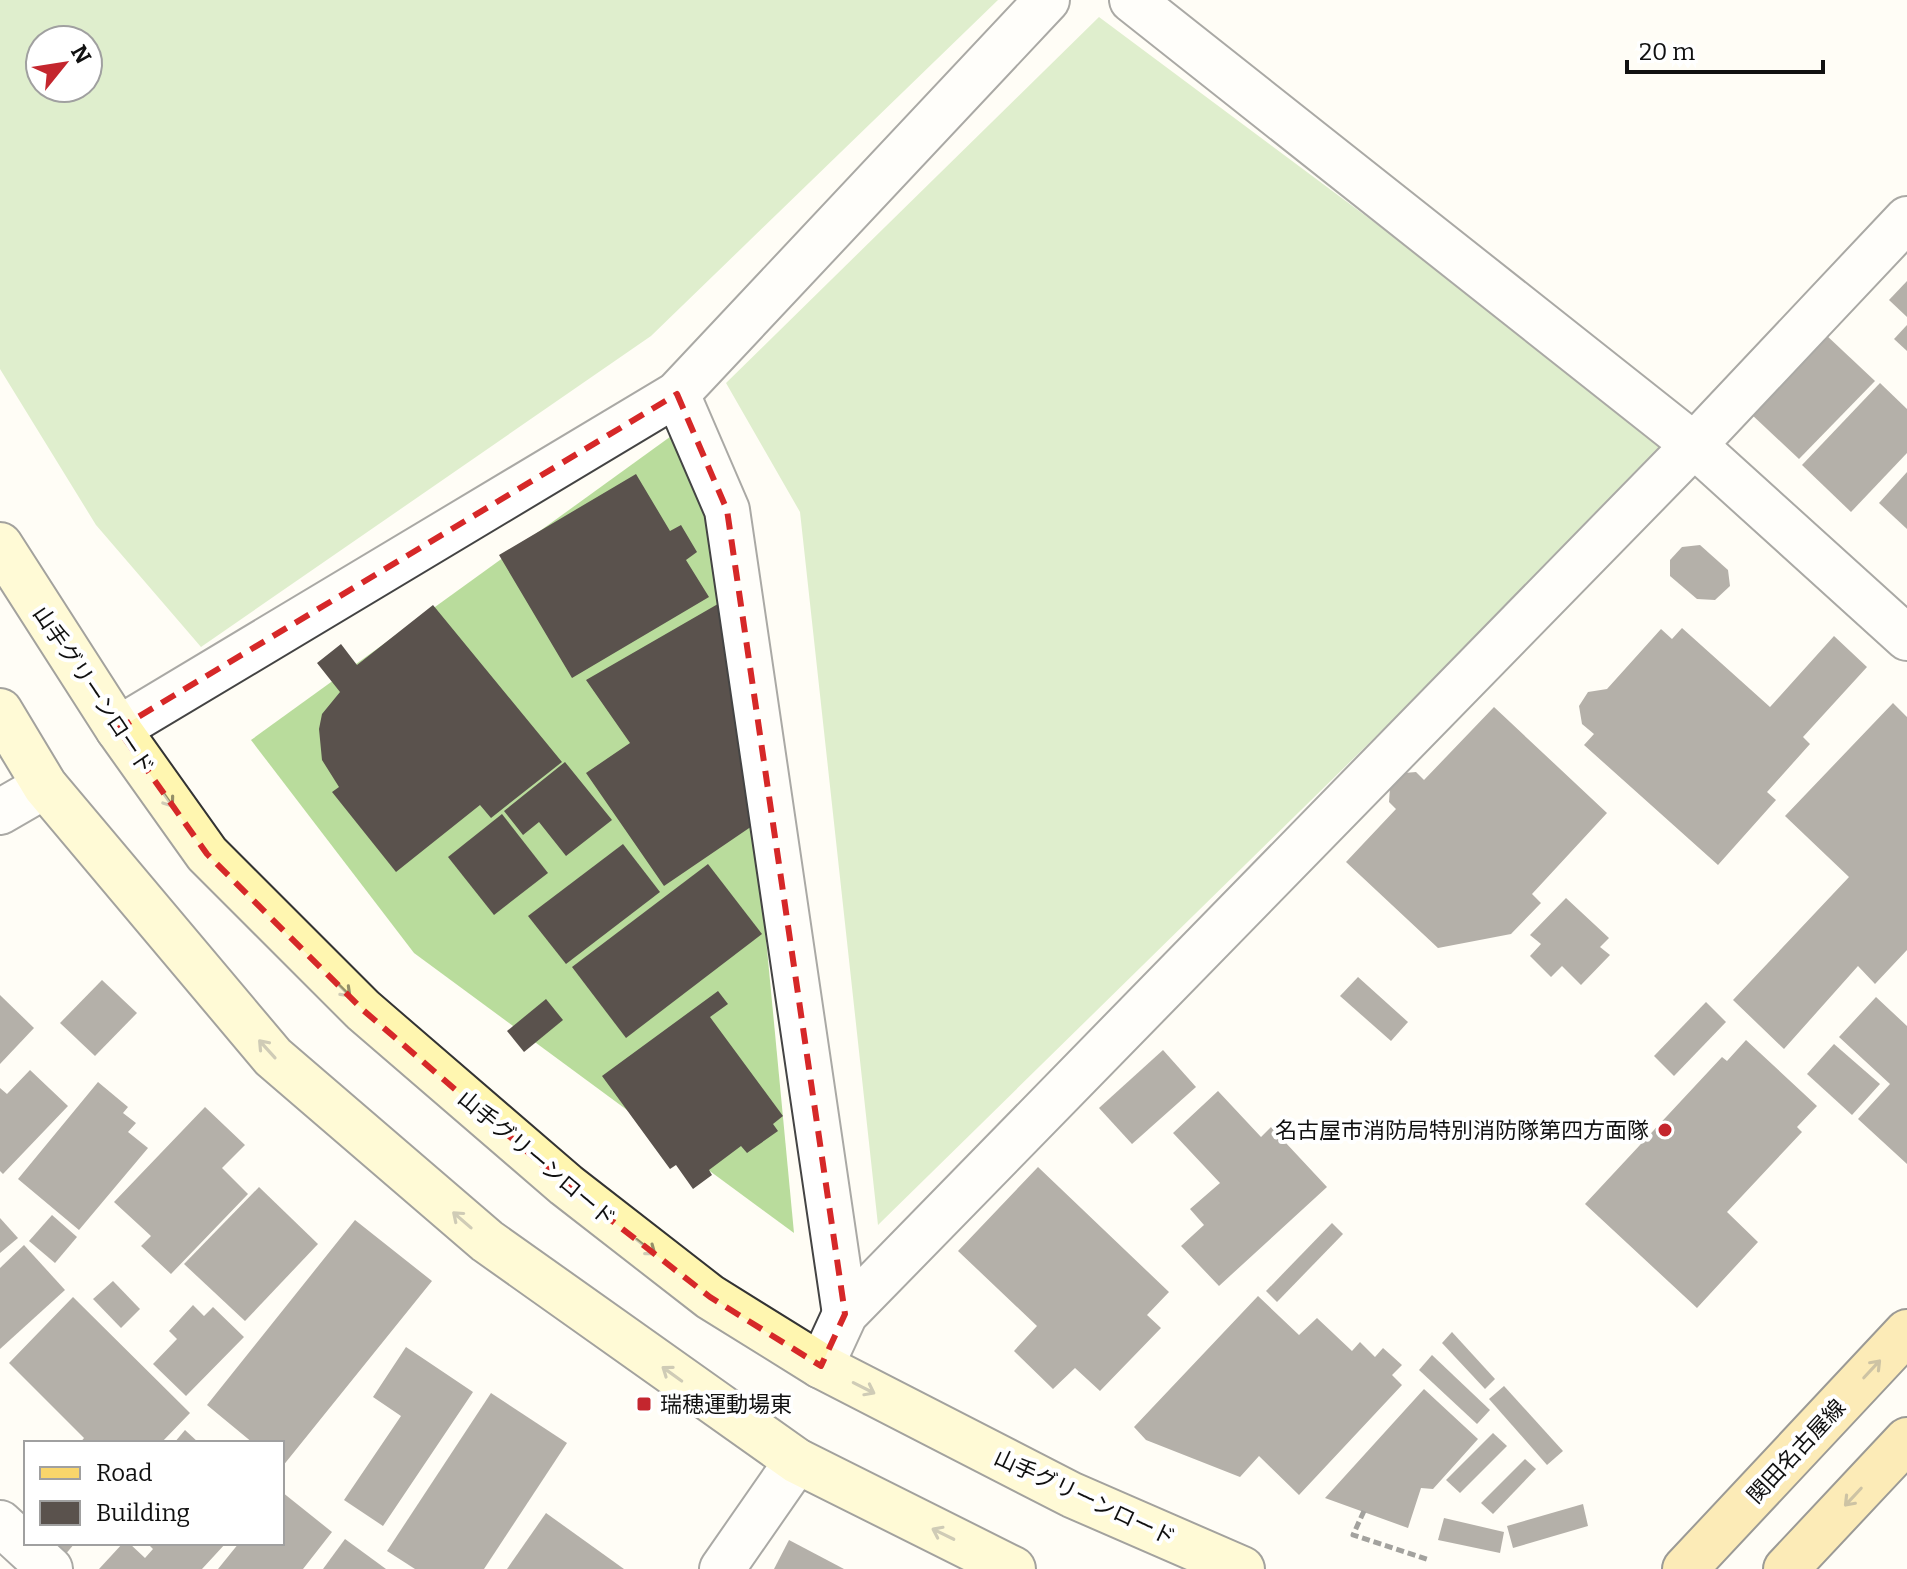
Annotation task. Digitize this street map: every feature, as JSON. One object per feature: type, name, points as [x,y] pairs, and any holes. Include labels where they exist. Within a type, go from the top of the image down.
[{"type":"main road","name":"関田名古屋線","points":[[1685,1569],[1907,1332]]},
{"type":"main road","points":[[1786,1569],[1907,1440]]},
{"type":"street","points":[[118,729],[677,394],[1047,0]]},
{"type":"street","points":[[1132,0],[1694,445],[1907,638]]},
{"type":"street","points":[[821,1366],[845,1314],[1694,445],[1907,219]]},
{"type":"street","points":[[677,394],[727,510],[845,1314]]},
{"type":"street","name":"山手グリーンロード","points":[[0,545],[118,729],[207,854],[363,1010],[566,1185],[710,1297],[821,1366],[1072,1495],[1242,1569]]},
{"type":"street","points":[[0,711],[45,786],[273,1057],[487,1241],[797,1461],[1013,1569]]},
{"type":"street","points":[[0,812],[45,786]]},
{"type":"street","points":[[722,1569],[797,1461]]},
{"type":"street","points":[[0,1523],[50,1569]]},
{"type":"path","points":[[1364,1511],[1353,1535],[1429,1560]]},
{"type":"highlighted area","points":[[677,394],[727,510],[845,1314],[821,1366],[710,1297],[566,1185],[363,1010],[207,854],[118,729]]},
{"type":"green space","points":[[0,0],[998,0],[651,336],[201,647],[96,525],[0,369]]},
{"type":"green space","points":[[1099,17],[1673,445],[878,1225],[800,512],[726,383]]},
{"type":"green space","points":[[674,434],[728,539],[794,1233],[414,953],[251,740]]},
{"type":"building","points":[[1907,281],[1907,317],[1889,300]]},
{"type":"building","points":[[1907,325],[1907,351],[1894,339]]},
{"type":"building","points":[[1825,334],[1875,381],[1799,459],[1750,413]]},
{"type":"building","points":[[1880,383],[1907,409],[1907,453],[1851,512],[1802,465]]},
{"type":"building","points":[[1907,472],[1907,529],[1879,503]]},
{"type":"building","points":[[636,474],[670,531],[681,525],[697,552],[686,560],[709,597],[572,678],[499,555]]},
{"type":"building","points":[[1700,545],[1728,570],[1730,586],[1715,600],[1697,599],[1670,576],[1670,560],[1682,547]]},
{"type":"building","points":[[730,597],[758,822],[664,886],[586,773],[630,743],[586,680]]},
{"type":"building","points":[[433,605],[562,762],[491,818],[480,805],[396,872],[332,792],[339,787],[322,760],[319,729],[322,714],[340,692],[317,663],[341,644],[357,665]]},
{"type":"building","points":[[1682,628],[1770,707],[1834,636],[1867,667],[1803,737],[1810,744],[1767,792],[1776,800],[1718,865],[1584,745],[1594,734],[1582,724],[1579,706],[1588,692],[1607,689],[1661,629],[1672,639]]},
{"type":"building","points":[[1893,703],[1907,717],[1907,950],[1875,984],[1858,966],[1784,1049],[1733,1000],[1849,877],[1785,816]]},
{"type":"building","points":[[1494,707],[1607,813],[1532,894],[1541,903],[1511,934],[1438,948],[1346,862],[1396,809],[1389,802],[1390,787],[1404,773],[1416,772],[1424,780]]},
{"type":"building","points":[[565,762],[612,820],[566,856],[539,822],[523,835],[504,811]]},
{"type":"building","points":[[502,814],[548,873],[494,915],[448,857]]},
{"type":"building","points":[[623,844],[660,892],[566,964],[528,916]]},
{"type":"building","points":[[708,864],[762,934],[626,1038],[572,967]]},
{"type":"building","points":[[1566,898],[1609,938],[1600,947],[1610,955],[1581,985],[1562,966],[1551,977],[1530,956],[1541,944],[1530,935]]},
{"type":"building","points":[[1358,977],[1408,1022],[1391,1041],[1340,996]]},
{"type":"building","points":[[102,980],[137,1013],[95,1056],[60,1023]]},
{"type":"building","points":[[718,991],[728,1004],[710,1017],[783,1116],[773,1124],[778,1131],[747,1153],[741,1146],[709,1170],[712,1175],[693,1189],[676,1165],[670,1169],[602,1076]]},
{"type":"building","points":[[0,995],[34,1028],[0,1064]]},
{"type":"building","points":[[1876,997],[1907,1026],[1907,1164],[1858,1119],[1890,1084],[1839,1037]]},
{"type":"building","points":[[546,999],[563,1020],[524,1052],[507,1031]]},
{"type":"building","points":[[1706,1002],[1726,1022],[1674,1076],[1654,1056]]},
{"type":"building","points":[[1746,1040],[1817,1106],[1797,1127],[1802,1132],[1727,1212],[1758,1242],[1697,1308],[1585,1204],[1722,1057],[1727,1061]]},
{"type":"building","points":[[1834,1044],[1880,1084],[1852,1115],[1807,1074]]},
{"type":"building","points":[[1163,1050],[1196,1087],[1132,1144],[1099,1108]]},
{"type":"building","points":[[30,1070],[68,1106],[3,1174],[0,1171],[0,1088],[7,1094]]},
{"type":"building","points":[[98,1082],[128,1107],[123,1113],[136,1123],[128,1132],[148,1148],[79,1230],[18,1179]]},
{"type":"building","points":[[1218,1091],[1261,1137],[1271,1127],[1327,1187],[1219,1286],[1181,1246],[1204,1225],[1190,1209],[1220,1183],[1173,1133]]},
{"type":"building","points":[[205,1107],[245,1145],[222,1168],[248,1194],[171,1274],[141,1246],[151,1236],[114,1202]]},
{"type":"building","points":[[1038,1167],[1169,1292],[1147,1315],[1161,1328],[1100,1391],[1075,1368],[1053,1389],[1014,1351],[1037,1326],[958,1251]]},
{"type":"building","points":[[259,1187],[318,1244],[245,1321],[184,1264]]},
{"type":"building","points":[[52,1215],[77,1237],[55,1263],[29,1241]]},
{"type":"building","points":[[0,1218],[18,1238],[0,1253]]},
{"type":"building","points":[[355,1220],[432,1281],[284,1465],[284,1441],[251,1441],[207,1405]]},
{"type":"building","points":[[1332,1223],[1343,1234],[1277,1302],[1266,1291]]},
{"type":"building","points":[[24,1245],[65,1290],[0,1349],[0,1268]]},
{"type":"building","points":[[113,1281],[140,1309],[121,1328],[93,1299]]},
{"type":"building","points":[[1258,1296],[1299,1335],[1317,1318],[1352,1351],[1360,1342],[1375,1357],[1383,1348],[1402,1365],[1392,1375],[1402,1385],[1299,1495],[1259,1456],[1240,1477],[1146,1440],[1134,1427]]},
{"type":"building","points":[[73,1297],[190,1413],[163,1441],[82,1441],[84,1438],[9,1363]]},
{"type":"building","points":[[193,1305],[204,1316],[213,1307],[244,1337],[186,1396],[153,1364],[177,1339],[169,1331]]},
{"type":"building","points":[[1452,1332],[1495,1379],[1485,1389],[1442,1343]]},
{"type":"building","points":[[406,1347],[473,1392],[383,1526],[344,1500],[401,1416],[373,1397]]},
{"type":"building","points":[[1432,1355],[1490,1410],[1477,1424],[1419,1370]]},
{"type":"building","points":[[1504,1386],[1563,1451],[1547,1465],[1489,1399]]},
{"type":"building","points":[[1424,1389],[1478,1439],[1433,1489],[1421,1488],[1408,1528],[1325,1498]]},
{"type":"building","points":[[491,1393],[567,1443],[484,1569],[415,1569],[387,1551]]},
{"type":"building","points":[[185,1430],[197,1441],[176,1441]]},
{"type":"building","points":[[1493,1433],[1507,1446],[1460,1493],[1446,1480]]},
{"type":"building","points":[[1525,1459],[1536,1469],[1493,1514],[1481,1503]]},
{"type":"building","points":[[284,1494],[332,1532],[303,1569],[218,1569],[237,1545],[284,1545]]},
{"type":"building","points":[[1583,1504],[1588,1526],[1513,1548],[1507,1526]]},
{"type":"building","points":[[546,1513],[624,1569],[507,1569]]},
{"type":"building","points":[[1444,1518],[1504,1532],[1500,1553],[1438,1540]]},
{"type":"building","points":[[345,1539],[386,1569],[323,1569]]},
{"type":"building","points":[[789,1540],[844,1569],[774,1569]]},
{"type":"building","points":[[51,1545],[73,1545],[64,1556]]},
{"type":"building","points":[[121,1545],[131,1545],[145,1558],[153,1549],[149,1545],[224,1545],[202,1569],[99,1569]]},
{"type":"place","name":"名古屋市消防局特別消防隊第四方面隊","points":[[1665,1130]]},
{"type":"place","name":"瑞穂運動場東","points":[[644,1404]]}]
